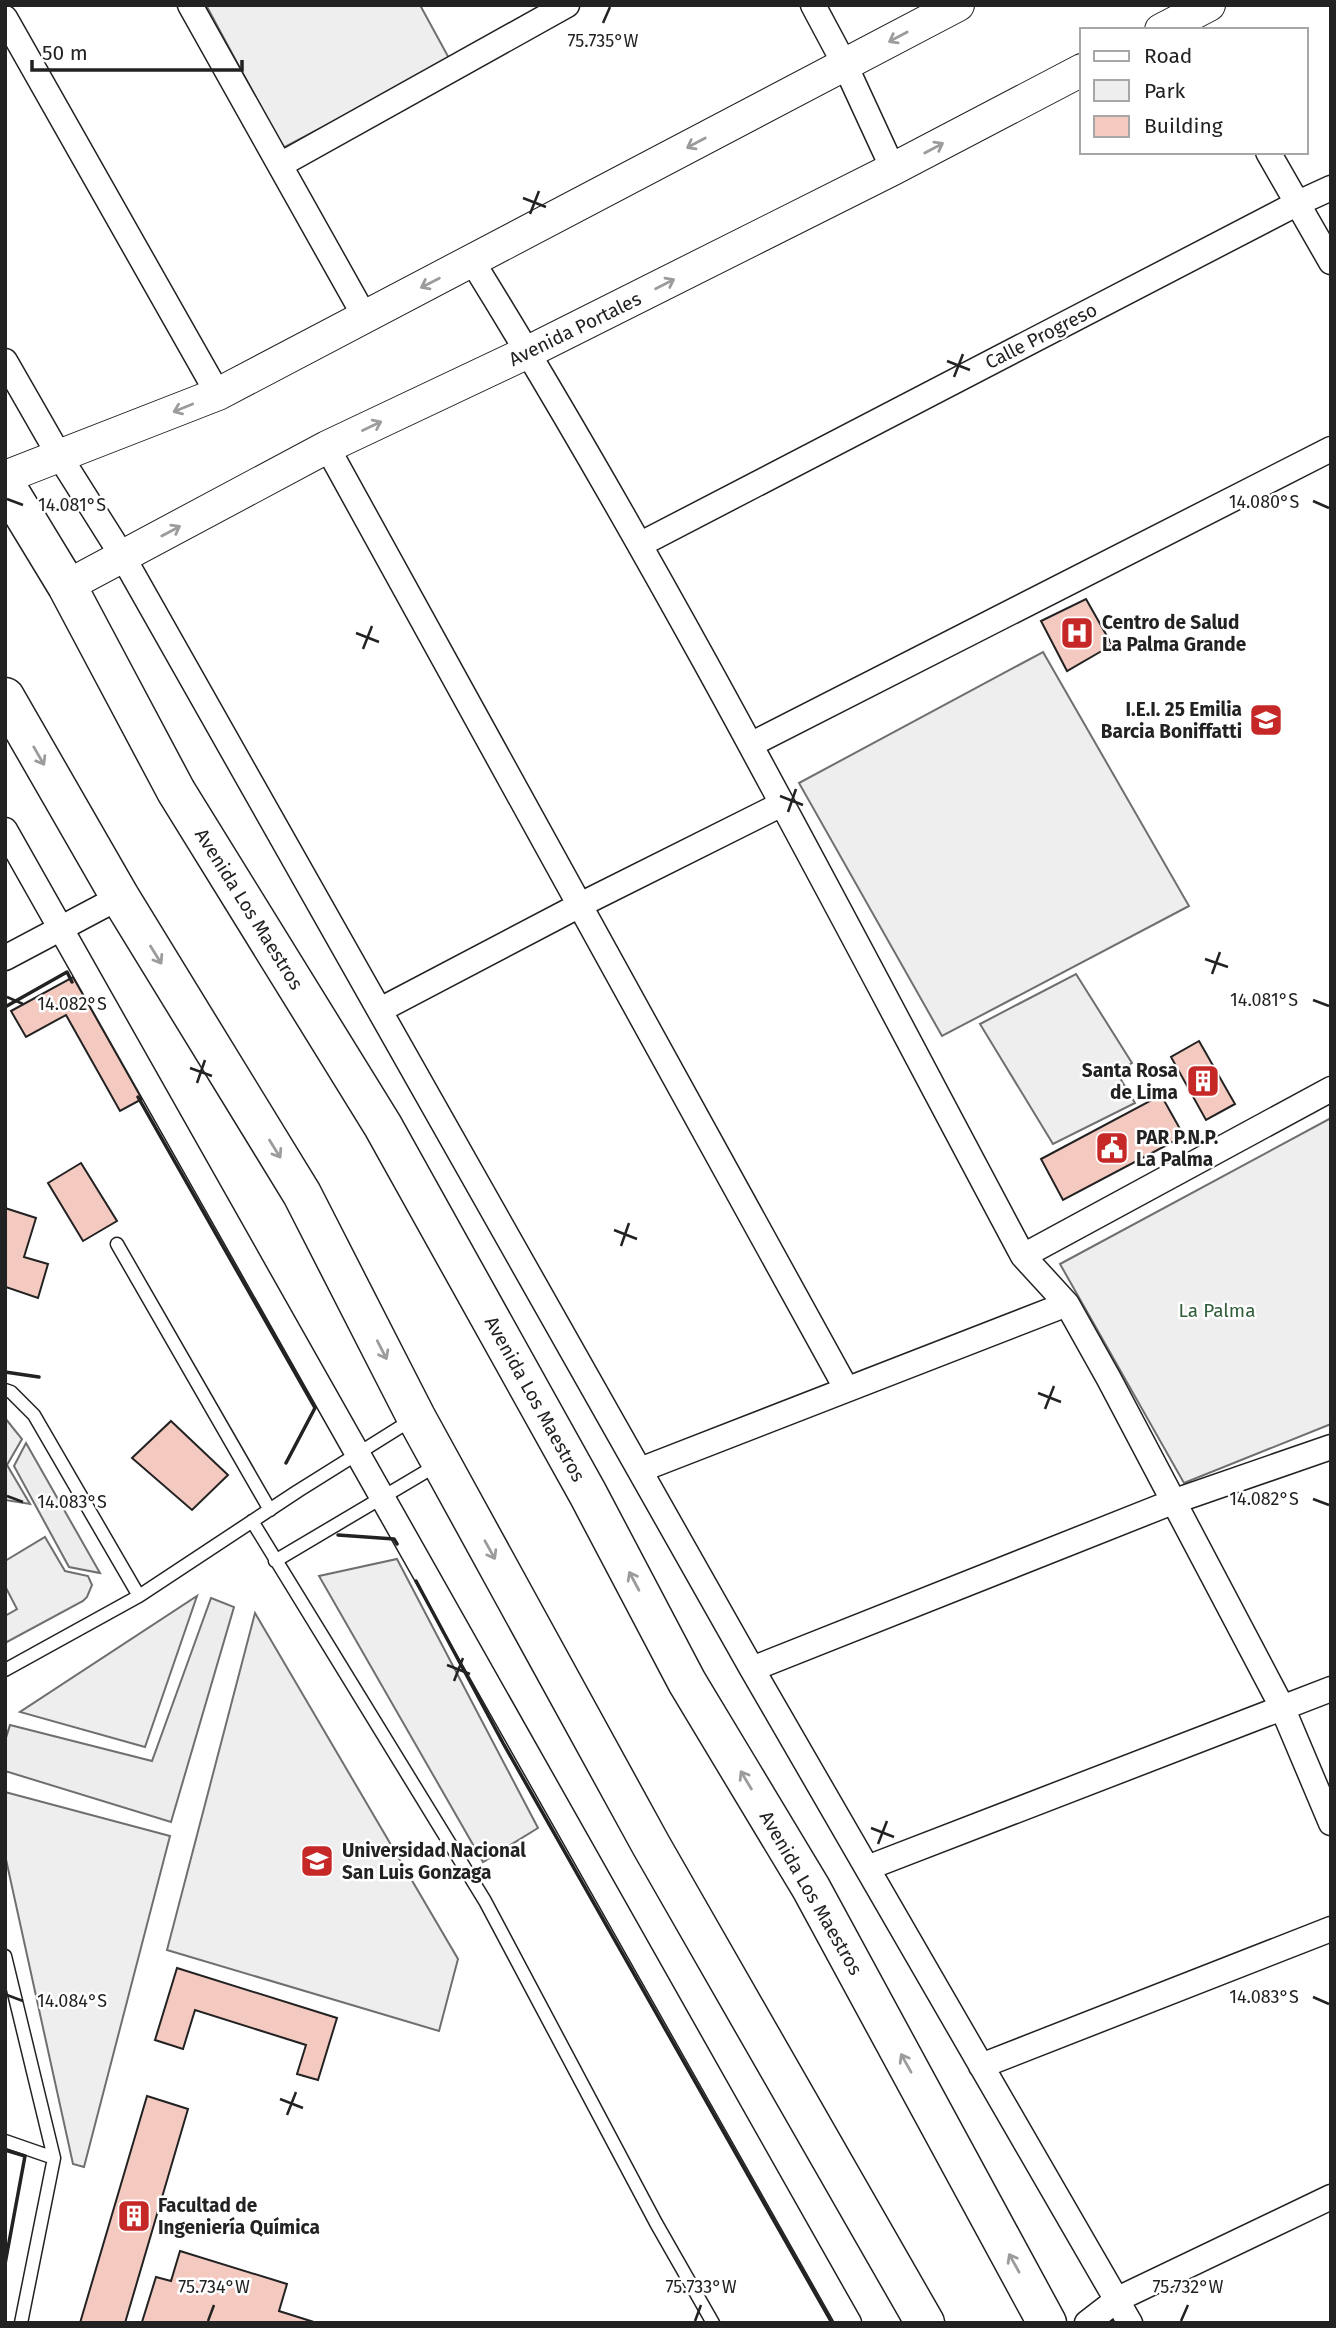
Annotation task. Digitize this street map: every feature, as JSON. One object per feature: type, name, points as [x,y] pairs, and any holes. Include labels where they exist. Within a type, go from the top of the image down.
[{"type":"highway","name":"Avenida Los Maestros","points":[[5,484],[67,586],[176,791],[383,1126],[588,1494],[687,1682],[811,1888],[1047,2323]]},
{"type":"highway","points":[[5,697],[120,897],[302,1194],[416,1417],[651,1845],[925,2323]]},
{"type":"street","points":[[190,5],[365,317]]},
{"type":"street","points":[[280,165],[567,5]]},
{"type":"street","points":[[813,5],[845,65],[893,169]]},
{"type":"street","points":[[5,477],[218,394],[958,5]]},
{"type":"street","points":[[1167,28],[1200,16]]},
{"type":"street","points":[[5,19],[218,394]]},
{"type":"street","name":"Avenida Portales","points":[[67,586],[327,447],[528,352],[893,169],[1080,71]]},
{"type":"street","points":[[1269,154],[1331,262]]},
{"type":"street","name":"Calle Progreso","points":[[641,544],[1331,188]]},
{"type":"street","points":[[472,261],[641,544],[752,744],[1023,1256],[1067,1304],[1175,1501],[1282,1707],[1331,1823]]},
{"type":"street","points":[[5,361],[60,457],[123,557],[752,1669],[1130,2323]]},
{"type":"street","points":[[327,447],[846,1388]]},
{"type":"street","points":[[752,744],[1331,449]]},
{"type":"street","points":[[380,1010],[580,905],[782,804]]},
{"type":"street","points":[[5,830],[849,2323]]},
{"type":"street","points":[[5,958],[120,897]]},
{"type":"street","points":[[1023,1256],[1331,1089]]},
{"type":"street","points":[[640,1470],[1067,1304]]},
{"type":"street","points":[[752,1669],[1175,1501],[1331,1447]]},
{"type":"street","points":[[867,1868],[1331,1689]]},
{"type":"street","points":[[981,2066],[1331,1929]]},
{"type":"street","points":[[1087,2323],[1118,2299],[1331,2197]]},
{"type":"lane","points":[[117,1244],[270,1510]]},
{"type":"lane","points":[[5,1390],[34,1415],[139,1596]]},
{"type":"lane","points":[[5,1670],[139,1596],[416,1417]]},
{"type":"lane","points":[[275,1561],[441,1462]]},
{"type":"lane","points":[[252,1521],[485,1901],[656,2223],[713,2323]]},
{"type":"lane","points":[[5,1956],[54,2158],[21,2323]]},
{"type":"lane","points":[[5,2141],[54,2158]]},
{"type":"green space","points":[[206,5],[420,5],[450,60],[283,148]]},
{"type":"green space","points":[[1043,652],[1189,906],[942,1036],[799,783]]},
{"type":"green space","points":[[1076,974],[1132,1063],[1117,1073],[1135,1103],[1053,1144],[980,1024]]},
{"type":"green space","name":"La Palma","points":[[1331,1118],[1331,1424],[1184,1483],[1060,1264]]},
{"type":"green space","points":[[5,1418],[22,1439],[7,1465],[30,1504],[5,1500]]},
{"type":"green space","points":[[45,1537],[65,1571],[88,1576],[92,1585],[83,1601],[5,1643],[5,1616],[17,1609],[5,1586],[5,1561]]},
{"type":"green space","points":[[397,1559],[538,1828],[483,1862],[319,1576]]},
{"type":"green space","points":[[197,1596],[145,1747],[20,1712]]},
{"type":"green space","points":[[255,1613],[458,1959],[439,2031],[167,1950]]},
{"type":"green space","points":[[5,1792],[170,1836],[84,2167],[73,2164],[5,1855]]},
{"type":"shaded area","points":[[26,1443],[100,1573],[69,1567],[14,1466]]},
{"type":"shaded area","points":[[211,1598],[234,1607],[171,1822],[5,1771],[5,1741],[10,1725],[152,1761]]},
{"type":"building","name":"Centro de Salud La Palma Grande","points":[[1086,599],[1112,645],[1067,671],[1041,621]]},
{"type":"building","points":[[73,977],[142,1099],[120,1111],[66,1015],[26,1037],[11,1011]]},
{"type":"building","name":"Santa Rosa de Lima","points":[[1199,1041],[1235,1104],[1206,1120],[1171,1057]]},
{"type":"building","name":"PAR P.N.P. La Palma","points":[[1161,1095],[1184,1136],[1063,1200],[1041,1159]]},
{"type":"building","points":[[81,1163],[117,1221],[83,1241],[48,1183]]},
{"type":"building","points":[[5,1208],[36,1218],[24,1257],[48,1264],[38,1298],[6,1287],[5,1291]]},
{"type":"building","points":[[171,1421],[228,1475],[192,1510],[132,1458]]},
{"type":"building","points":[[177,1968],[337,2018],[318,2080],[297,2074],[306,2045],[195,2010],[183,2049],[155,2040]]},
{"type":"building","name":"Facultad de Ingeniería Química","points":[[147,2096],[188,2109],[125,2323],[80,2323]]},
{"type":"building","name":"Facultad de Ingeniería Química","points":[[180,2251],[287,2284],[279,2311],[317,2323],[142,2322],[156,2277],[171,2281]]},
{"type":"wall","points":[[5,1007],[67,972],[72,982]]},
{"type":"wall","points":[[138,1097],[315,1408],[286,1463]]},
{"type":"wall","points":[[5,1372],[39,1377]]},
{"type":"wall","points":[[338,1535],[394,1539],[397,1544]]},
{"type":"wall","points":[[416,1581],[503,1743],[832,2323]]},
{"type":"wall","points":[[5,2150],[25,2156],[5,2264]]},
{"type":"place","name":"Centro de Salud La Palma Grande","points":[[1077,633]]},
{"type":"place","name":"I.E.I. 25 Emilia Barcia Boniffatti","points":[[1266,720]]},
{"type":"place","name":"Santa Rosa de Lima","points":[[1203,1081]]},
{"type":"place","name":"PAR P.N.P. La Palma","points":[[1112,1148]]},
{"type":"place","name":"Universidad Nacional San Luis Gonzaga","points":[[317,1861]]},
{"type":"place","name":"Facultad de Ingeniería Química","points":[[134,2216]]}]
